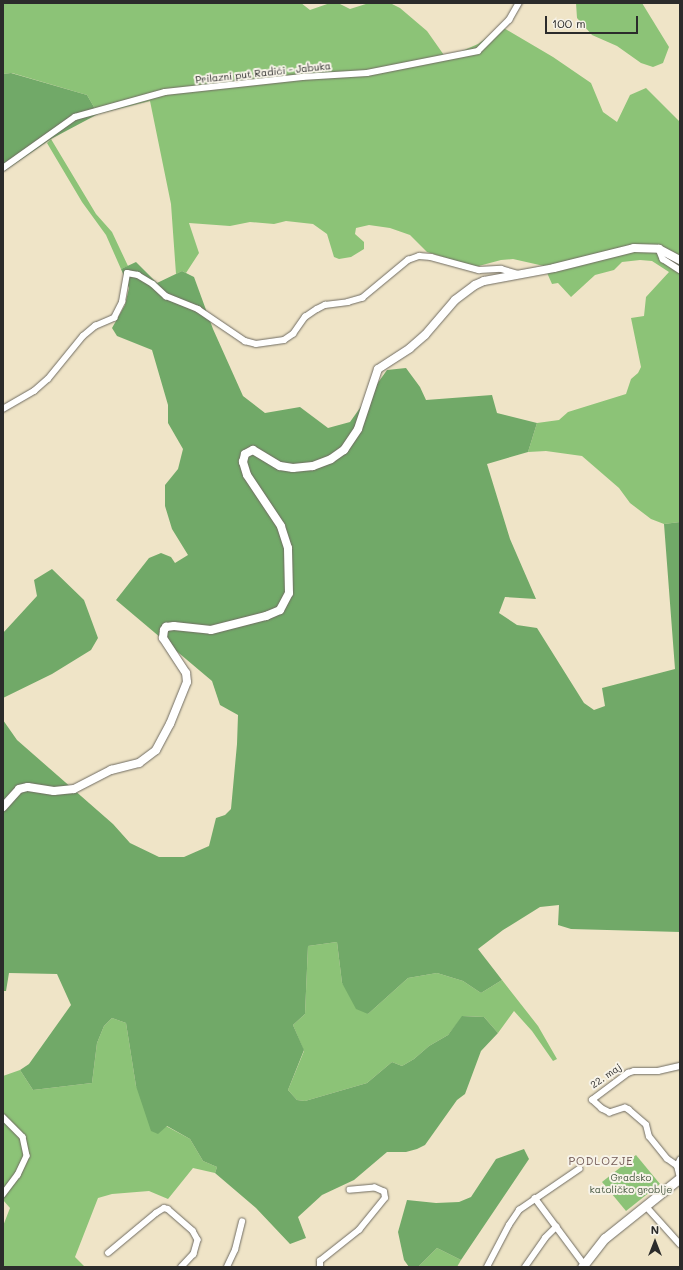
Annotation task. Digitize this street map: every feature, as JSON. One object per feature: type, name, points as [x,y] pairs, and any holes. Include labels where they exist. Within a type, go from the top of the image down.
[{"type":"main road","points":[[3,807],[19,789],[28,787],[58,791],[74,789],[111,770],[139,763],[156,750],[170,724],[187,682],[186,673],[164,638],[164,630],[166,627],[174,626],[211,630],[266,616],[280,610],[289,593],[288,548],[281,526],[247,475],[243,462],[244,454],[253,450],[280,466],[293,468],[313,466],[331,459],[344,450],[358,429],[380,366],[410,348],[424,336],[455,300],[468,288],[484,281],[634,248],[659,249],[680,260]]},
{"type":"main road","name":"22. maj","points":[[583,1265],[605,1238],[680,1178]]},
{"type":"street","name":"Prilazni put Radići - Jabuka","points":[[3,168],[75,117],[165,92],[302,77],[367,73],[478,51],[509,20],[519,3]]},
{"type":"street","points":[[659,249],[663,259],[680,270]]},
{"type":"street","points":[[3,409],[34,391],[48,379],[83,336],[95,326],[114,318],[122,302],[127,273],[130,272],[144,278],[166,296],[198,309],[245,341],[256,344],[284,340],[293,334],[305,317],[325,305],[348,302],[362,298],[408,260],[419,256],[431,257],[479,270],[501,269],[520,274]]},
{"type":"street","name":"22. maj","points":[[680,1066],[658,1071],[634,1071],[628,1073],[592,1100],[602,1109],[610,1113],[625,1108],[646,1125],[649,1137],[667,1158],[679,1163],[680,1178]]},
{"type":"street","points":[[3,1117],[23,1137],[27,1156],[18,1176],[3,1195]]},
{"type":"street","points":[[487,1267],[509,1225],[519,1210],[579,1169]]},
{"type":"street","points":[[320,1267],[320,1261],[359,1230],[385,1198],[384,1192],[375,1188],[350,1190]]},
{"type":"street","name":"22. maj","points":[[535,1198],[583,1265]]},
{"type":"street","points":[[646,1206],[680,1244]]},
{"type":"street","points":[[108,1254],[156,1213],[164,1208],[168,1208],[193,1231],[198,1240],[194,1254],[182,1267]]},
{"type":"street","points":[[227,1267],[235,1250],[242,1222]]},
{"type":"street","points":[[524,1267],[545,1238],[556,1227]]},
{"type":"green space","points":[[3,3],[301,3],[310,10],[330,3],[338,3],[350,9],[369,3],[390,3],[400,8],[427,31],[446,58],[478,44],[502,27],[553,57],[591,83],[603,112],[617,122],[630,95],[646,88],[680,122],[680,522],[664,524],[651,519],[630,503],[619,488],[582,456],[546,451],[528,452],[537,423],[559,420],[568,412],[626,394],[631,379],[638,373],[641,367],[631,318],[644,316],[646,297],[669,272],[652,261],[640,260],[622,262],[614,270],[595,275],[571,297],[558,283],[552,284],[544,266],[513,259],[501,260],[475,267],[427,252],[410,235],[390,228],[369,225],[356,228],[355,234],[364,242],[364,249],[351,257],[339,259],[334,257],[327,234],[313,224],[286,221],[274,224],[250,222],[230,226],[189,223],[199,253],[186,273],[182,271],[176,274],[171,204],[150,101],[98,114],[87,95],[12,73],[3,74]]},
{"type":"green space","points":[[576,3],[642,3],[669,47],[663,63],[653,67],[641,63],[617,46],[592,35],[577,18]]},
{"type":"green space","points":[[11,73],[87,95],[98,114],[51,139],[3,172],[3,74]]},
{"type":"green space","points":[[51,139],[96,214],[112,232],[128,266],[121,269],[106,235],[82,202],[47,143]]},
{"type":"green space","points":[[136,262],[157,283],[182,271],[194,277],[213,329],[243,396],[265,413],[300,407],[328,428],[350,422],[387,370],[406,368],[420,387],[426,400],[492,395],[497,413],[537,423],[528,452],[487,464],[510,539],[536,599],[505,597],[499,613],[517,625],[537,628],[584,703],[594,710],[605,706],[602,688],[675,669],[664,524],[680,522],[680,932],[571,929],[558,925],[559,905],[540,907],[503,930],[478,949],[502,980],[481,993],[463,981],[437,973],[408,978],[368,1014],[356,1009],[342,983],[337,942],[308,946],[305,1014],[293,1025],[304,1050],[288,1090],[297,1100],[305,1101],[367,1083],[392,1062],[402,1066],[414,1059],[429,1046],[448,1035],[462,1016],[484,1017],[498,1033],[481,1051],[465,1094],[457,1100],[425,1145],[406,1152],[387,1152],[354,1180],[322,1195],[298,1217],[306,1238],[290,1244],[256,1208],[215,1173],[217,1167],[203,1161],[190,1139],[167,1126],[158,1134],[151,1131],[136,1086],[126,1023],[112,1018],[104,1026],[97,1043],[92,1083],[33,1090],[20,1070],[29,1064],[71,1005],[57,974],[9,973],[6,991],[3,991],[3,720],[17,740],[113,824],[130,843],[159,857],[184,857],[209,846],[216,818],[225,815],[231,809],[238,715],[220,705],[212,681],[116,600],[149,558],[161,553],[171,557],[175,563],[188,555],[172,529],[165,506],[165,485],[178,469],[183,449],[168,423],[168,405],[152,350],[117,336],[112,328],[125,305],[129,288],[121,269]]},
{"type":"green space","points":[[52,569],[84,600],[98,638],[91,650],[52,674],[3,698],[3,633],[37,596],[34,580]]},
{"type":"green space","points":[[337,942],[342,983],[368,1014],[408,978],[437,973],[463,981],[481,993],[502,980],[538,1026],[557,1059],[553,1061],[532,1031],[514,1011],[498,1033],[484,1017],[463,1016],[448,1035],[429,1046],[414,1059],[402,1066],[392,1062],[367,1083],[305,1101],[297,1100],[288,1090],[304,1051],[293,1025],[305,1014],[308,946]]},
{"type":"green space","points":[[112,1018],[126,1023],[136,1086],[166,1126],[190,1139],[203,1161],[217,1167],[215,1173],[193,1168],[168,1199],[149,1191],[112,1194],[98,1198],[75,1257],[85,1267],[3,1267],[3,1226],[10,1208],[3,1200],[3,1076],[20,1070],[33,1090],[92,1083],[97,1043],[104,1026]]},
{"type":"green space","points":[[524,1149],[529,1159],[461,1260],[437,1248],[418,1267],[409,1267],[404,1260],[398,1232],[407,1200],[436,1203],[459,1202],[471,1197],[496,1159]]},
{"type":"green space","name":"Gradsko katoličko groblje","points":[[636,1155],[660,1184],[626,1211],[602,1182]]},
{"type":"green space","points":[[437,1248],[461,1260],[457,1267],[418,1267]]},
{"type":"district","name":"PODLOZJE","points":[[601,1161]]}]
